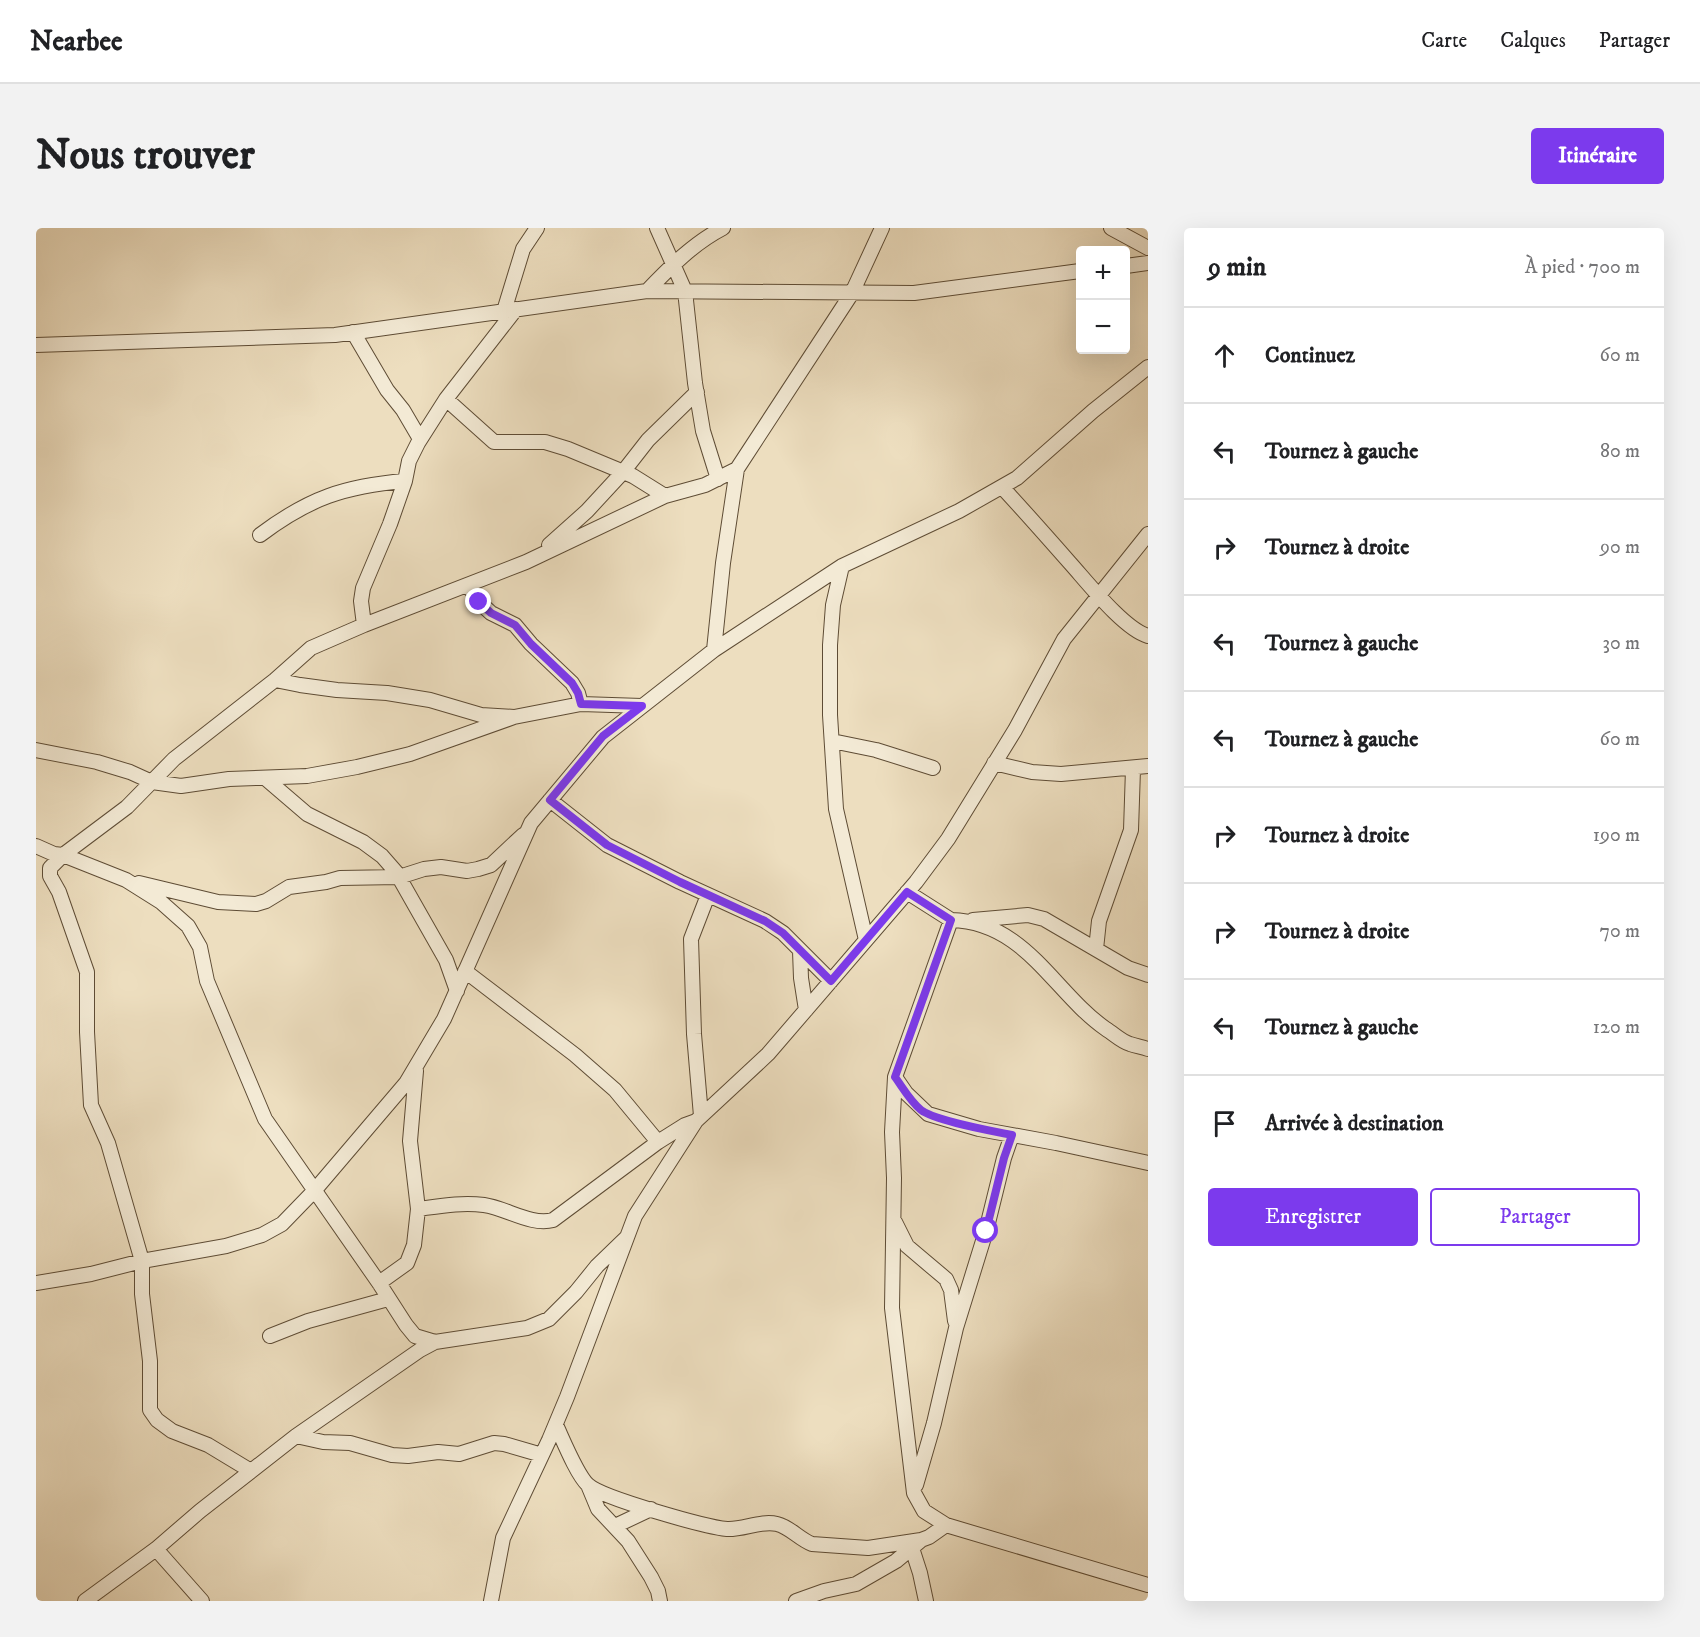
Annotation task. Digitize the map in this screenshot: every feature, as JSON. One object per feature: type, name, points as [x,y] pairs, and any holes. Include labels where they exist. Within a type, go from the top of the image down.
[{"type":"street","points":[[364,625],[363,588],[390,524],[410,461],[420,439],[446,399],[510,310],[523,249],[537,228]]},
{"type":"street","points":[[657,228],[686,291],[703,431],[718,479]]},
{"type":"street","points":[[647,291],[673,264],[714,232],[723,228]]},
{"type":"street","points":[[714,650],[723,563],[737,469],[852,293],[882,228]]},
{"type":"street","points":[[1111,228],[1148,248]]},
{"type":"street","points":[[1130,265],[1148,262]]},
{"type":"street","points":[[36,345],[335,335],[647,291],[914,293],[1076,273]]},
{"type":"street","points":[[353,332],[387,390],[403,410],[420,439]]},
{"type":"street","points":[[36,1283],[226,1246],[262,1235],[282,1224],[314,1191],[406,1083],[444,1020],[531,823],[603,736],[714,650],[842,566],[959,511],[1017,478],[1148,367]]},
{"type":"street","points":[[536,557],[587,511],[623,472],[648,440],[697,392]]},
{"type":"street","points":[[446,399],[494,442],[545,442],[568,449],[623,472],[665,496]]},
{"type":"street","points":[[251,1472],[208,1445],[172,1431],[157,1420],[151,1412],[150,1361],[142,1294],[142,1261],[111,1153],[91,1105],[87,1032],[87,972],[75,935],[49,872],[50,868],[63,855],[128,807],[174,759],[275,680],[311,648],[536,557],[665,496],[705,485],[737,469]]},
{"type":"street","points":[[260,535],[306,505],[348,489],[405,481]]},
{"type":"street","points":[[1002,486],[1099,596],[1123,620],[1148,636]]},
{"type":"street","points":[[491,1601],[503,1538],[556,1425],[635,1216],[698,1119],[768,1054],[907,892],[948,838],[1015,730],[1064,639],[1148,534]]},
{"type":"street","points":[[842,566],[833,605],[831,645],[832,741],[836,809],[866,940]]},
{"type":"street","points":[[468,585],[479,602],[491,613],[515,625],[531,644],[572,683],[581,704]]},
{"type":"street","points":[[275,680],[328,689],[387,693],[430,700],[481,715],[514,717]]},
{"type":"street","points":[[36,750],[97,762],[130,772],[152,782],[181,786],[229,779],[307,776],[410,754],[514,717],[581,704],[642,706]]},
{"type":"street","points":[[832,741],[876,750],[933,768]]},
{"type":"street","points":[[994,763],[1032,772],[1061,774],[1148,766]]},
{"type":"street","points":[[1096,950],[1099,921],[1131,830],[1133,769]]},
{"type":"street","points":[[265,778],[307,814],[363,842],[382,856],[399,877],[447,960],[456,991]]},
{"type":"street","points":[[550,800],[607,845],[765,921],[783,933],[831,981]]},
{"type":"street","points":[[36,846],[126,880],[245,905],[266,901],[289,887],[299,884],[326,882],[340,878],[399,877],[424,869],[441,867],[467,871],[491,865],[527,832]]},
{"type":"street","points":[[126,880],[161,902],[188,926],[200,947],[207,981],[265,1119],[415,1336],[435,1342]]},
{"type":"street","points":[[907,892],[951,920],[1028,915],[1044,919],[1128,968],[1148,975]]},
{"type":"street","points":[[698,1119],[691,939],[708,895]]},
{"type":"street","points":[[951,920],[895,1077],[892,1132],[894,1220],[892,1308],[914,1493],[924,1511],[946,1525],[1107,1574],[1148,1584]]},
{"type":"street","points":[[971,920],[1005,936],[1041,964],[1091,1018],[1128,1044],[1148,1048]]},
{"type":"street","points":[[800,951],[806,1010]]},
{"type":"street","points":[[465,971],[583,1062],[615,1090],[658,1142]]},
{"type":"street","points":[[379,1283],[409,1260],[414,1245],[418,1209],[410,1141],[417,1065]]},
{"type":"street","points":[[895,1077],[906,1093],[927,1114],[979,1129],[1148,1163]]},
{"type":"street","points":[[418,1209],[459,1204],[484,1205],[541,1221],[553,1220],[658,1142],[698,1119]]},
{"type":"street","points":[[914,1493],[934,1423],[956,1328],[1012,1135]]},
{"type":"street","points":[[894,1220],[907,1246],[946,1278],[951,1290],[956,1328]]},
{"type":"street","points":[[85,1601],[156,1549],[200,1511],[296,1436],[399,1363],[435,1342],[527,1328],[549,1319],[576,1292],[597,1266],[628,1237]]},
{"type":"street","points":[[270,1336],[308,1321],[388,1299]]},
{"type":"street","points":[[556,1425],[598,1509],[628,1541],[651,1577],[660,1601]]},
{"type":"street","points":[[296,1436],[323,1442],[350,1443],[392,1455],[408,1456],[438,1452],[459,1454],[494,1443],[542,1455]]},
{"type":"street","points":[[588,1485],[606,1496],[729,1529],[774,1523],[784,1526],[804,1541],[812,1544],[868,1548],[914,1543],[930,1537],[946,1525]]},
{"type":"street","points":[[615,1526],[651,1509]]},
{"type":"street","points":[[796,1601],[824,1591],[856,1584],[896,1561],[914,1543]]},
{"type":"street","points":[[914,1543],[926,1601]]},
{"type":"street","points":[[156,1549],[202,1601]]},
{"type":"route","points":[[479,602],[491,613],[515,625],[523,633],[531,644],[572,683],[581,704],[642,706],[603,736],[550,800],[607,845],[765,921],[783,933],[831,981],[907,892],[951,920],[895,1077],[906,1093],[927,1114],[979,1129],[1012,1135],[986,1231]]}]
